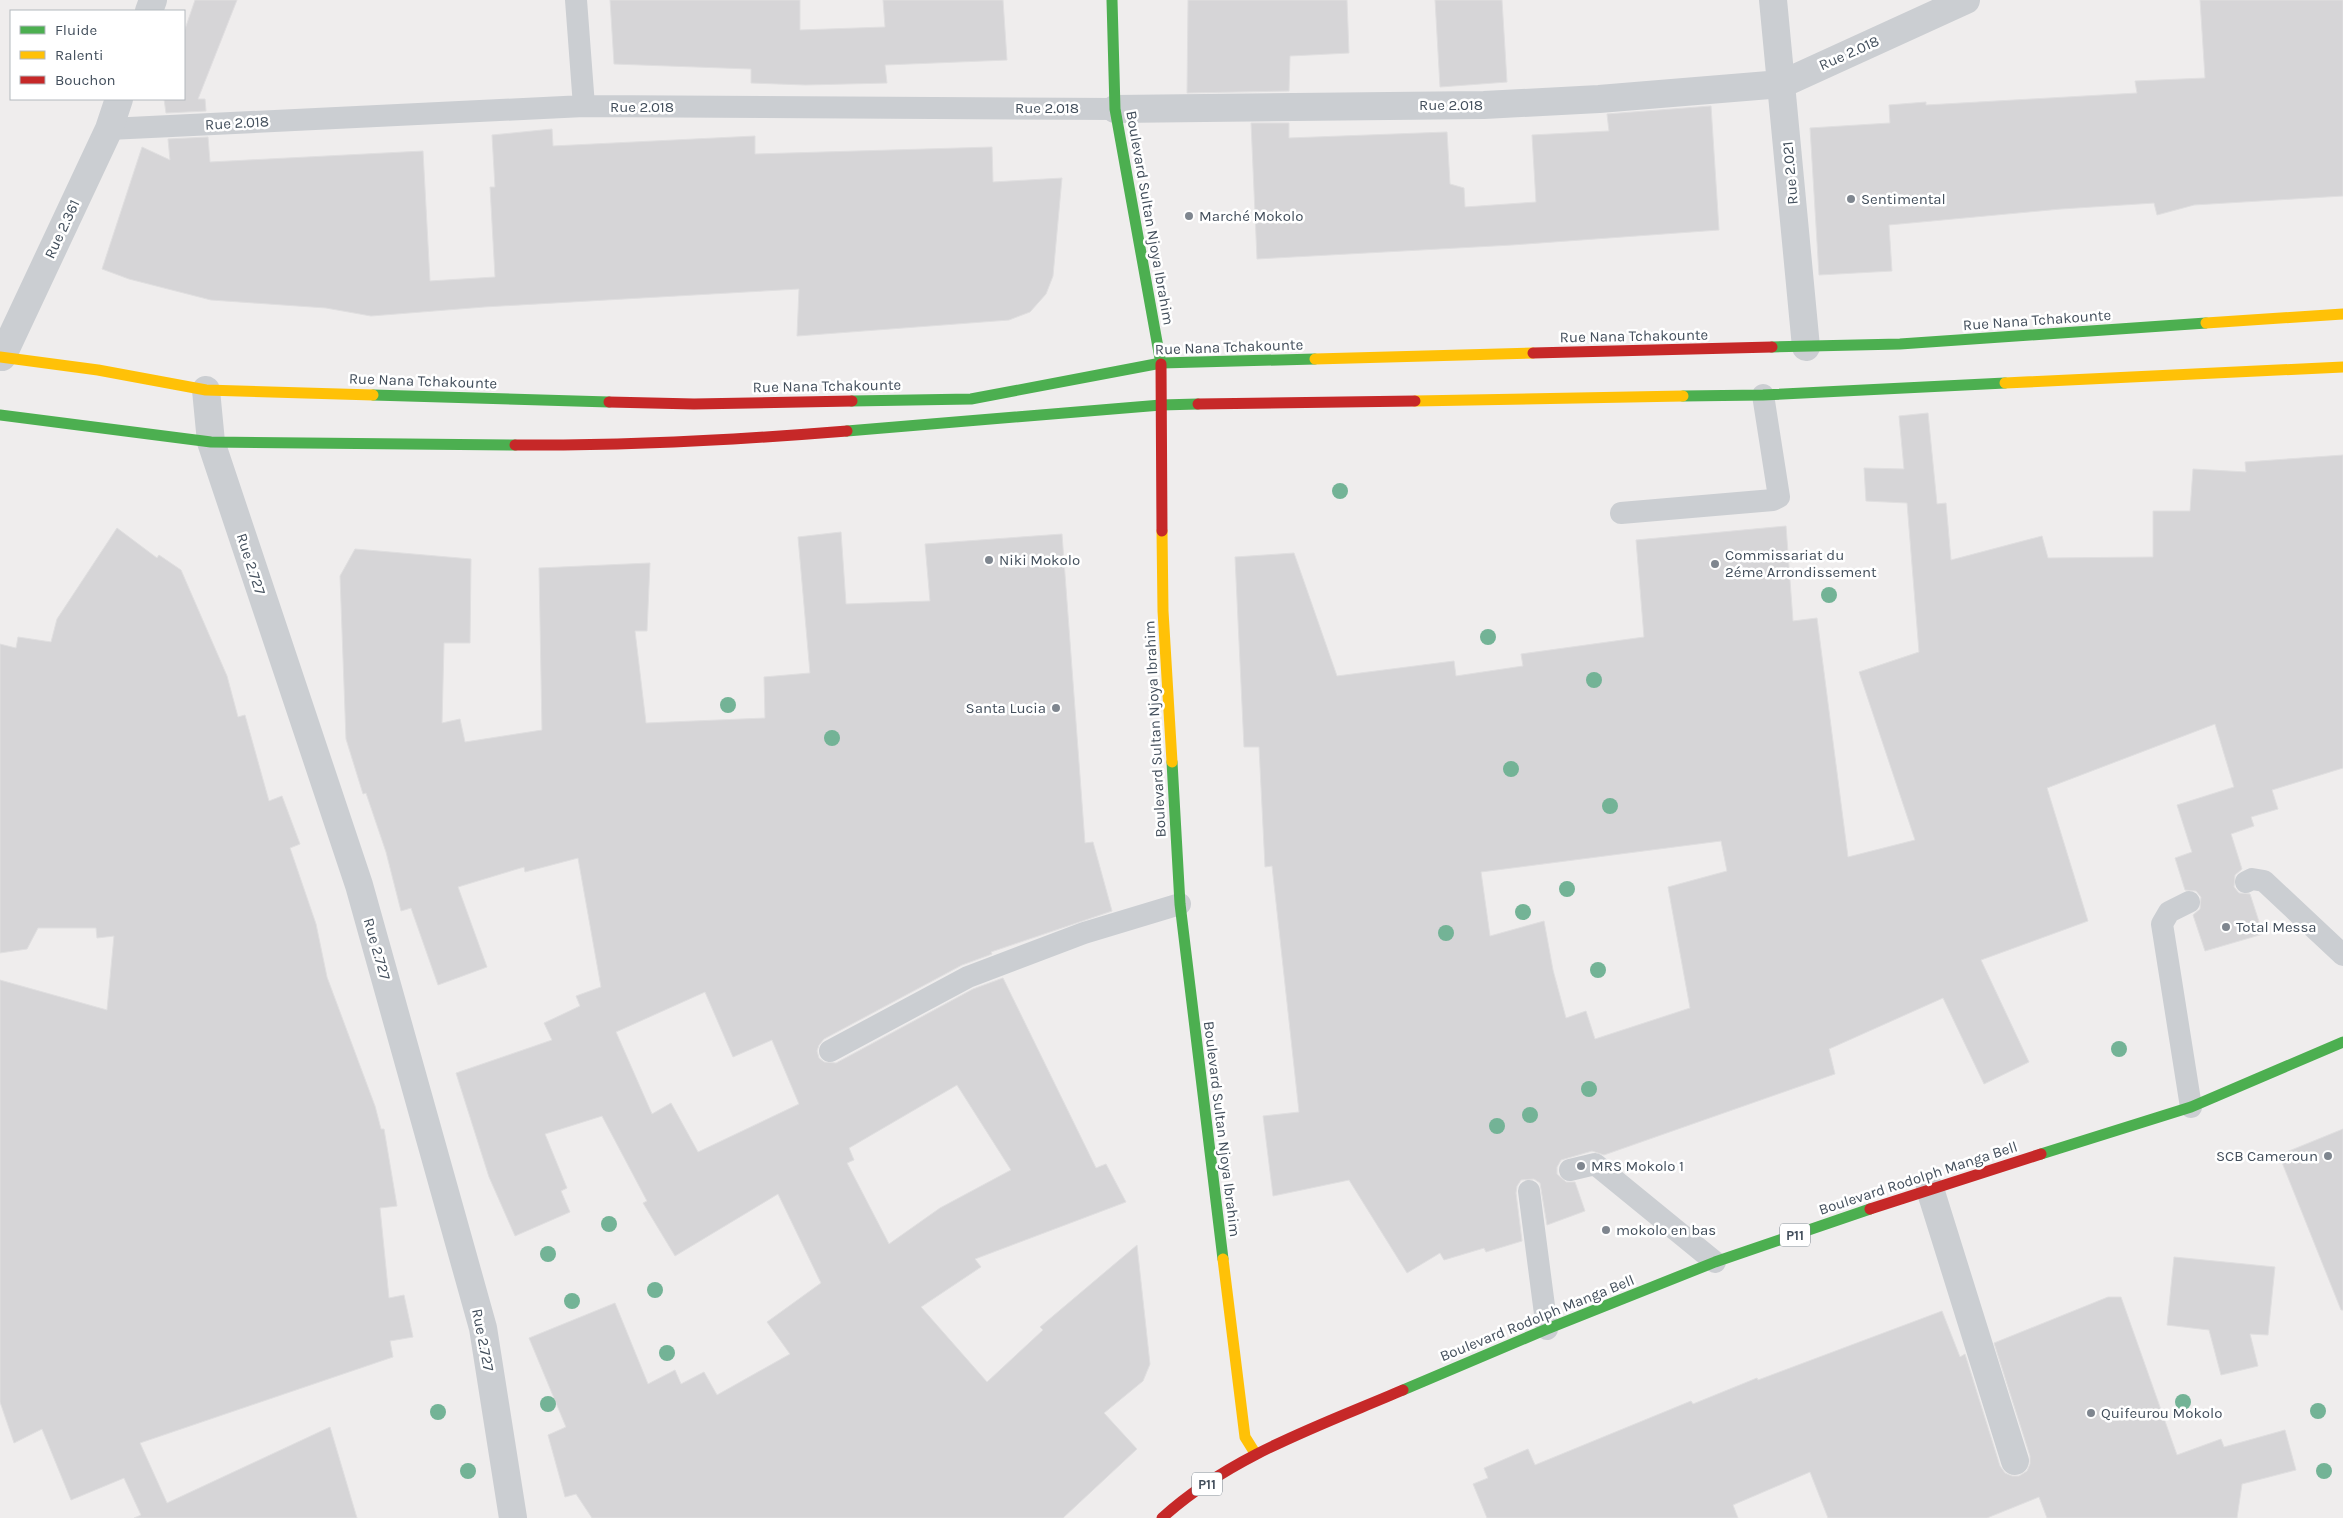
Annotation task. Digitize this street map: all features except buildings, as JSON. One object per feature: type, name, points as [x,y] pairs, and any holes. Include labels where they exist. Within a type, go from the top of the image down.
[{"type":"main road","name":"Boulevard Sultan Njoya Ibrahim","points":[[1112,0],[1115,109],[1161,363],[1163,611],[1180,904],[1245,1437],[1255,1453]]},
{"type":"main road","name":"Rue Nana Tchakounte","points":[[1,357],[98,370],[206,390],[744,407],[971,399],[1161,363],[1806,347],[1900,349],[2343,314]]},
{"type":"main road","points":[[0,415],[211,442],[582,446],[1160,405],[1763,395],[1899,384],[2343,367]]},
{"type":"main road","name":"Boulevard Rodolph Manga Bell","points":[[1255,1453],[1547,1329],[1716,1262],[1930,1189],[2191,1107],[2343,1042]]},
{"type":"main road","name":"P11","points":[[1162,1518],[1184,1498],[1255,1453]]},
{"type":"street","name":"Rue 2.021","points":[[1773,0],[1806,347]]},
{"type":"street","name":"Rue 2.018","points":[[1115,109],[1484,105],[1598,99],[1782,84],[1966,0]]},
{"type":"street","name":"Rue 2.361","points":[[1,357],[109,129],[119,100]]},
{"type":"street","name":"Rue 2.727","points":[[206,390],[211,442],[367,913],[483,1328],[513,1518]]},
{"type":"street","points":[[1930,1189],[2015,1461]]},
{"type":"lane","points":[[576,0],[584,106]]},
{"type":"lane","name":"Rue 2.018","points":[[109,129],[584,106],[1115,109]]},
{"type":"lane","points":[[1621,513],[1774,500],[1779,497],[1763,395]]},
{"type":"lane","points":[[2246,882],[2252,879],[2264,881],[2343,955]]},
{"type":"lane","points":[[2189,902],[2169,912],[2162,924],[2191,1107]]},
{"type":"lane","points":[[830,1051],[968,976],[1084,933],[1180,904]]},
{"type":"lane","points":[[1570,1170],[1595,1164],[1716,1262]]},
{"type":"lane","points":[[1529,1191],[1547,1329]]},
{"type":"traffic: fast","points":[[1112,0],[1115,109],[1161,364]]},
{"type":"traffic: fast","points":[[1772,347],[1900,344],[2206,323]]},
{"type":"traffic: fast","points":[[852,401],[971,399],[1161,363],[1315,359]]},
{"type":"traffic: fast","points":[[1683,396],[1763,395],[2005,383]]},
{"type":"traffic: fast","points":[[373,395],[609,402]]},
{"type":"traffic: fast","points":[[847,431],[1161,405],[1198,404]]},
{"type":"traffic: fast","points":[[0,415],[211,442],[515,445]]},
{"type":"traffic: fast","points":[[1172,762],[1180,904],[1223,1259]]},
{"type":"traffic: fast","points":[[2041,1154],[2191,1107],[2343,1042]]},
{"type":"traffic: fast","points":[[1403,1390],[1547,1329],[1715,1262],[1870,1209]]},
{"type":"traffic: slow","points":[[2206,323],[2343,314]]},
{"type":"traffic: slow","points":[[1315,359],[1533,353]]},
{"type":"traffic: slow","points":[[0,357],[98,370],[206,390],[373,395]]},
{"type":"traffic: slow","points":[[2005,383],[2343,367]]},
{"type":"traffic: slow","points":[[1415,401],[1683,396]]},
{"type":"traffic: slow","points":[[1162,531],[1163,611],[1172,762]]},
{"type":"traffic: slow","points":[[1223,1259],[1245,1437],[1255,1453]]},
{"type":"traffic: jam","points":[[1533,353],[1772,347]]},
{"type":"traffic: jam","points":[[1161,364],[1162,531]]},
{"type":"traffic: jam","points":[[609,402],[694,404],[852,401]]},
{"type":"traffic: jam","points":[[1198,404],[1415,401]]},
{"type":"traffic: jam","points":[[515,445],[681,442],[847,431]]},
{"type":"traffic: jam","points":[[1870,1209],[2041,1154]]},
{"type":"traffic: jam","points":[[1162,1518],[1188,1496],[1217,1477],[1276,1444],[1403,1390]]},
{"type":"place","name":"Sentimental","points":[[1851,199]]},
{"type":"place","name":"Marché Mokolo","points":[[1189,216]]},
{"type":"place","name":"Niki Mokolo","points":[[989,560]]},
{"type":"place","name":"Commissariat du 2éme Arrondissement","points":[[1715,564]]},
{"type":"place","name":"Santa Lucia","points":[[1056,708]]},
{"type":"place","name":"Total Messa","points":[[2226,927]]},
{"type":"place","name":"SCB Cameroun","points":[[2328,1156]]},
{"type":"place","name":"MRS Mokolo 1","points":[[1581,1166]]},
{"type":"place","name":"mokolo en bas","points":[[1606,1230]]},
{"type":"place","name":"Quifeurou Mokolo","points":[[2091,1413]]}]
